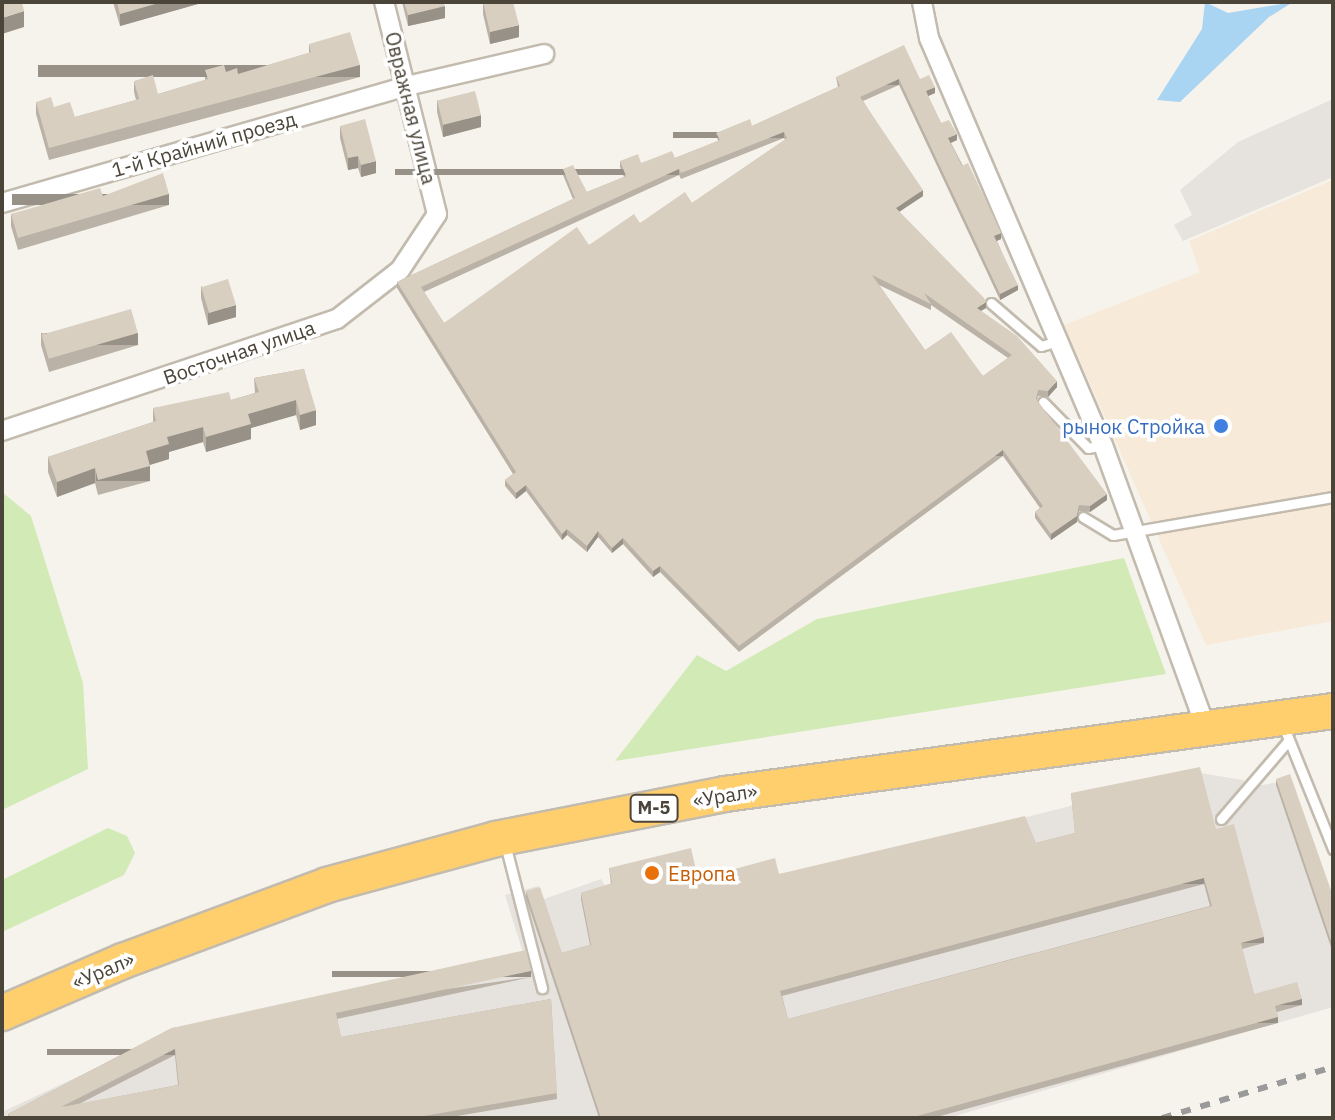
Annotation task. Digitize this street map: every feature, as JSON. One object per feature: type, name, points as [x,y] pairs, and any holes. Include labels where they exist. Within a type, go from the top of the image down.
[{"type":"highway","name":"«Урал»","points":[[2,1013],[123,961],[327,885],[504,837],[725,794],[1206,728],[1285,729],[1333,711]]},
{"type":"street","name":"Овражная улица","points":[[384,2],[437,214]]},
{"type":"street","points":[[922,2],[929,38],[1103,445],[1206,728]]},
{"type":"street","name":"1-й Крайний проезд","points":[[2,203],[407,86],[544,54]]},
{"type":"street","name":"Восточная улица","points":[[2,431],[337,319],[400,270],[437,214]]},
{"type":"lane","points":[[991,303],[1041,346],[1058,341]]},
{"type":"lane","points":[[1043,402],[1088,448],[1103,445]]},
{"type":"lane","points":[[1083,517],[1113,535],[1133,529],[1333,497]]},
{"type":"lane","points":[[1221,819],[1285,729]]},
{"type":"lane","points":[[1285,729],[1333,849]]},
{"type":"lane","points":[[504,837],[542,988]]},
{"type":"shaded area","points":[[1333,99],[1333,177],[1183,241],[1174,225],[1192,215],[1180,190],[1238,142]]},
{"type":"shaded area","name":"рынок Стройка","points":[[1333,180],[1333,621],[1206,645],[1064,325],[1200,272],[1189,241]]},
{"type":"shaded area","points":[[1200,773],[1243,780],[1251,787],[1284,781],[1333,921],[1333,1007],[948,1118],[2,1118],[2,1112],[173,1032],[524,956],[505,895],[538,886],[544,899],[601,879],[618,907],[779,880]]},
{"type":"green space","points":[[2,492],[31,516],[83,683],[88,769],[2,810]]},
{"type":"green space","points":[[1124,558],[1166,674],[615,761],[697,655],[726,671],[817,619]]},
{"type":"green space","points":[[108,828],[127,836],[135,853],[124,875],[2,932],[2,880]]},
{"type":"water","points":[[1205,2],[1228,13],[1293,2],[1269,17],[1180,102],[1157,100],[1202,29]]},
{"type":"building","points":[[2,2],[22,2],[24,11],[2,18]]},
{"type":"building","points":[[117,2],[162,2],[120,14]]},
{"type":"building","points":[[404,2],[443,2],[445,6],[408,15]]},
{"type":"building","points":[[483,2],[513,2],[519,25],[490,32]]},
{"type":"building","points":[[350,32],[360,65],[49,148],[36,102],[51,97],[54,107],[70,102],[75,117],[139,99],[134,81],[153,75],[158,94],[208,79],[205,70],[224,65],[226,72],[237,68],[238,74],[311,52],[309,44]]},
{"type":"building","points":[[904,45],[920,79],[929,75],[935,87],[926,91],[941,123],[949,120],[957,134],[948,138],[962,166],[968,163],[1001,233],[994,236],[1018,285],[1000,294],[899,79],[860,97],[923,190],[896,208],[984,298],[986,302],[977,308],[1017,336],[1057,381],[1048,391],[1038,390],[1036,399],[1107,494],[1090,506],[1079,505],[1077,516],[1051,534],[1035,512],[1043,506],[1003,450],[739,646],[660,566],[653,571],[623,538],[612,548],[598,531],[587,546],[567,529],[562,534],[526,485],[516,493],[505,480],[516,472],[397,282],[575,198],[563,169],[573,165],[587,192],[626,176],[620,161],[638,154],[641,163],[672,151],[675,158],[720,140],[716,133],[750,119],[752,126],[840,86],[836,77]],"holes":[[[784,132],[787,138],[692,203],[685,192],[640,223],[634,214],[589,245],[577,227],[444,323],[421,287],[679,169],[681,173]],[[872,275],[931,304],[924,293],[1012,355],[983,376],[951,332],[925,350]]]},
{"type":"building","points":[[475,91],[481,115],[443,125],[437,100]]},
{"type":"building","points":[[365,119],[376,161],[361,165],[358,156],[348,158],[340,126]]},
{"type":"building","points":[[163,173],[169,194],[18,238],[11,214],[100,188],[103,196]]},
{"type":"building","points":[[228,279],[236,305],[209,313],[201,287]]},
{"type":"building","points":[[131,309],[138,333],[48,359],[42,335]]},
{"type":"building","points":[[304,369],[316,410],[300,415],[296,400],[248,414],[251,424],[206,437],[203,427],[167,437],[169,444],[146,451],[150,466],[98,480],[95,468],[57,482],[48,457],[156,421],[153,408],[229,392],[231,400],[259,392],[254,378]]},
{"type":"building","points":[[1200,767],[1216,829],[1234,824],[1264,937],[1241,943],[1254,994],[1297,982],[1302,999],[1275,1006],[1278,1017],[910,1118],[601,1118],[526,891],[540,887],[562,953],[591,945],[581,893],[612,883],[609,868],[691,848],[698,879],[775,858],[779,874],[1025,816],[1036,843],[1075,833],[1071,793]],"holes":[[[1204,878],[1212,906],[788,1019],[780,991]]]},
{"type":"building","points":[[1290,774],[1333,896],[1333,947],[1276,779]]},
{"type":"building","points":[[526,950],[531,971],[336,1013],[341,1037],[551,999],[557,1093],[412,1118],[11,1118],[8,1114],[172,1028]],"holes":[[[175,1049],[179,1085],[61,1107]]]},
{"type":"railway","points":[[1162,1118],[1333,1067]]},
{"type":"place","name":"рынок Стройка","points":[[1221,426]]},
{"type":"place","name":"Европа","points":[[652,873]]}]
